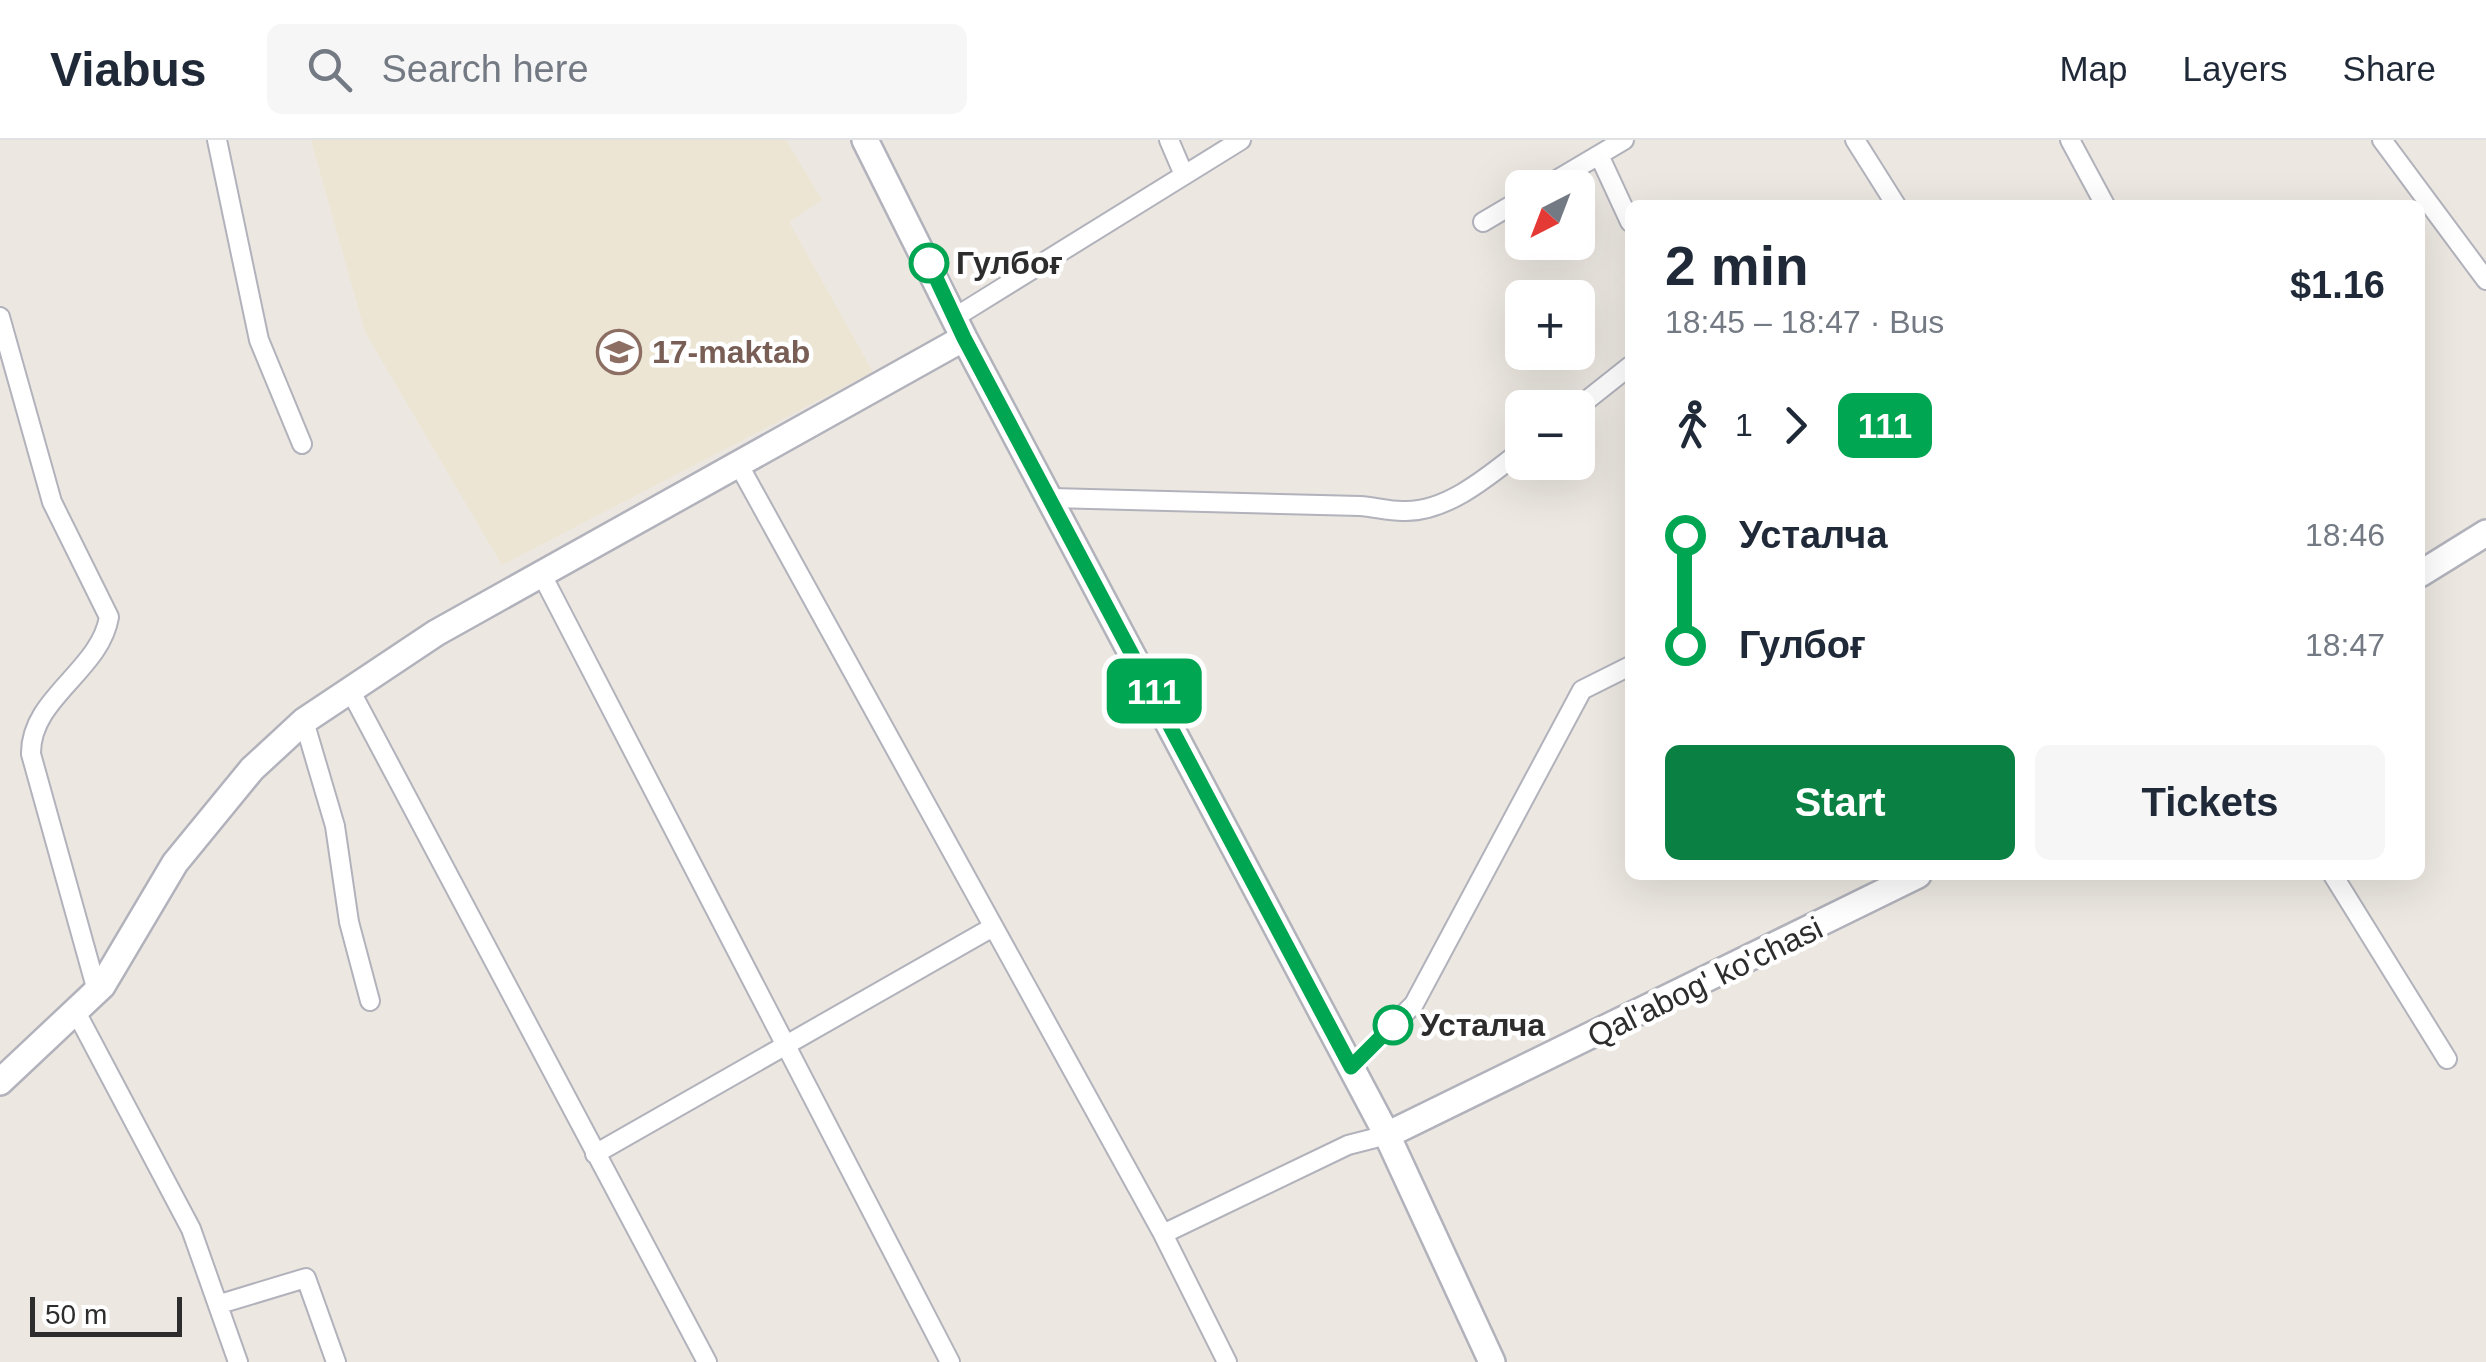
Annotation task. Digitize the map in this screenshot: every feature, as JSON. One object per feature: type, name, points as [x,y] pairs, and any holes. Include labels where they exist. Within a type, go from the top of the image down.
[{"type":"street","points":[[217,140],[259,340],[302,444]]},
{"type":"street","points":[[865,140],[1387,1135],[1492,1362]]},
{"type":"street","points":[[1169,140],[1184,175]]},
{"type":"street","points":[[0,1082],[96,990],[174,863],[252,769],[304,722],[349,688],[542,575],[740,467],[960,327],[1241,140]]},
{"type":"street","points":[[1574,170],[1624,140]]},
{"type":"street","points":[[1855,140],[1893,200]]},
{"type":"street","points":[[2070,140],[2102,200]]},
{"type":"street","points":[[2382,140],[2484,275]]},
{"type":"street","points":[[1599,155],[1625,211]]},
{"type":"street","points":[[1483,222],[1505,209]]},
{"type":"street","points":[[1,320],[52,502],[109,617],[105,637],[40,718],[30,740],[96,990]]},
{"type":"street","points":[[1595,394],[1625,370]]},
{"type":"street","points":[[1052,498],[1360,506],[1409,512],[1445,501],[1482,482],[1505,464]]},
{"type":"street","points":[[740,467],[1163,1234],[1227,1362]]},
{"type":"street","points":[[2425,568],[2486,533]]},
{"type":"street","points":[[542,575],[950,1362]]},
{"type":"street","points":[[1351,1067],[1414,1004],[1582,690],[1625,668]]},
{"type":"street","points":[[349,688],[707,1362]]},
{"type":"street","points":[[304,722],[335,826],[349,922],[370,1001]]},
{"type":"street","name":"Qal'abog' ko'chasi","points":[[1163,1234],[1348,1145],[1387,1135],[1908,880]]},
{"type":"street","points":[[2335,880],[2447,1059]]},
{"type":"street","points":[[596,1154],[788,1048],[993,927]]},
{"type":"street","points":[[75,1010],[191,1229],[238,1362]]},
{"type":"street","points":[[220,1304],[306,1278],[336,1362]]},
{"type":"shaded area","name":"17-maktab","points":[[311,140],[786,140],[822,200],[789,222],[873,372],[502,565],[365,332]]},
{"type":"bus line","name":"111","points":[[929,263],[964,338],[1351,1067],[1393,1025]]},
{"type":"place","name":"Гулбоғ","points":[[929,263]]},
{"type":"place","name":"17-maktab","points":[[619,352]]},
{"type":"place","name":"Усталча","points":[[1393,1025]]}]
